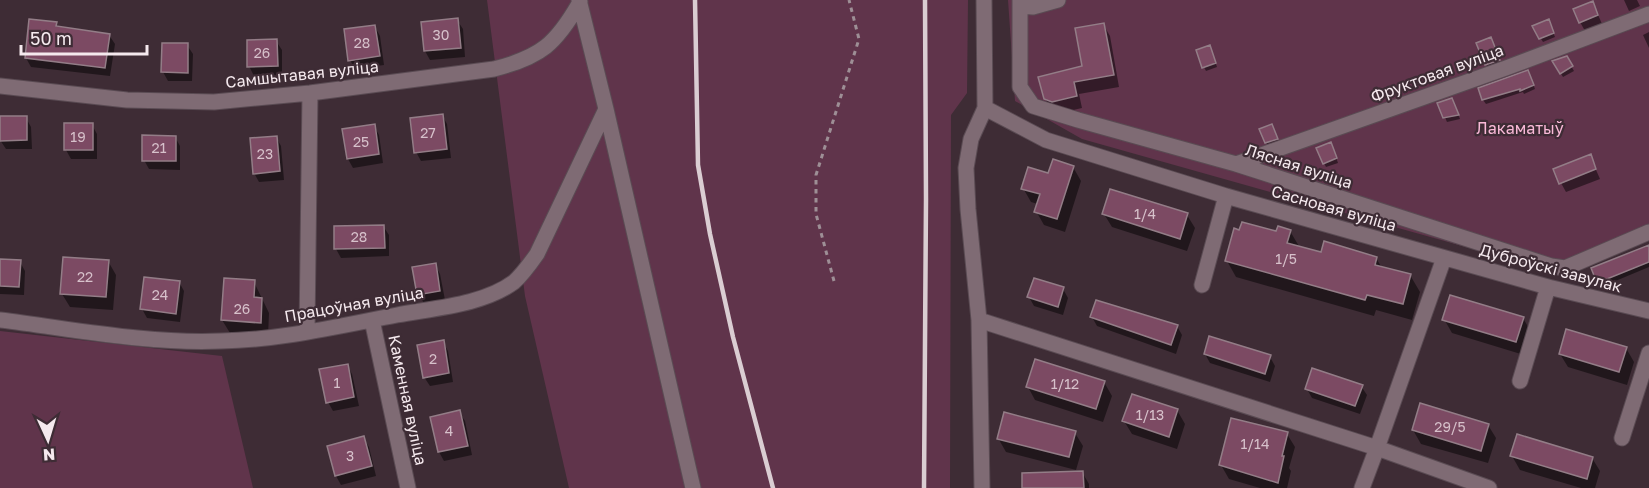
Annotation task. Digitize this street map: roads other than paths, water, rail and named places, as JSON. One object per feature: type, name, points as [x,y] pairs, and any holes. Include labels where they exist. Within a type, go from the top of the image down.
[{"type":"street","points":[[982,488],[979,320],[966,168],[971,139],[985,108],[984,0]]},
{"type":"street","points":[[1020,3],[1033,8],[1058,0]]},
{"type":"street","points":[[580,1],[693,488]]},
{"type":"street","name":"Самшытавая вуліца","points":[[0,86],[117,99],[214,102],[310,93],[494,69],[518,63],[538,52],[556,38],[580,1]]},
{"type":"street","name":"Лясная вуліца","points":[[1020,3],[1020,87],[1033,106],[1236,164],[1551,266],[1564,268],[1649,232]]},
{"type":"street","name":"Фруктовая вуліца","points":[[1236,164],[1506,68],[1649,14]]},
{"type":"street","points":[[307,331],[310,93]]},
{"type":"street","name":"Сасновая вуліца","points":[[985,108],[1046,140],[1226,196],[1444,258]]},
{"type":"street","name":"Працоўная вуліца","points":[[0,320],[124,336],[189,341],[249,340],[372,320],[472,300],[502,289],[515,281],[527,269],[537,254],[606,109]]},
{"type":"street","points":[[1202,285],[1226,196]]},
{"type":"street","points":[[1362,488],[1444,258]]},
{"type":"street","name":"Дуброўскі завулак","points":[[1444,258],[1548,287],[1649,311]]},
{"type":"street","points":[[1520,381],[1548,287]]},
{"type":"street","name":"Каменная вуліца","points":[[372,320],[408,488]]},
{"type":"street","points":[[979,320],[1377,448],[1489,488]]},
{"type":"street","points":[[1622,438],[1649,353]]},
{"type":"railway","points":[[695,0],[698,165],[710,234],[733,337],[773,488]]},
{"type":"railway","points":[[924,488],[925,0]]},
{"type":"park label","name":"Лакаматыў","points":[[1520,128]]}]
